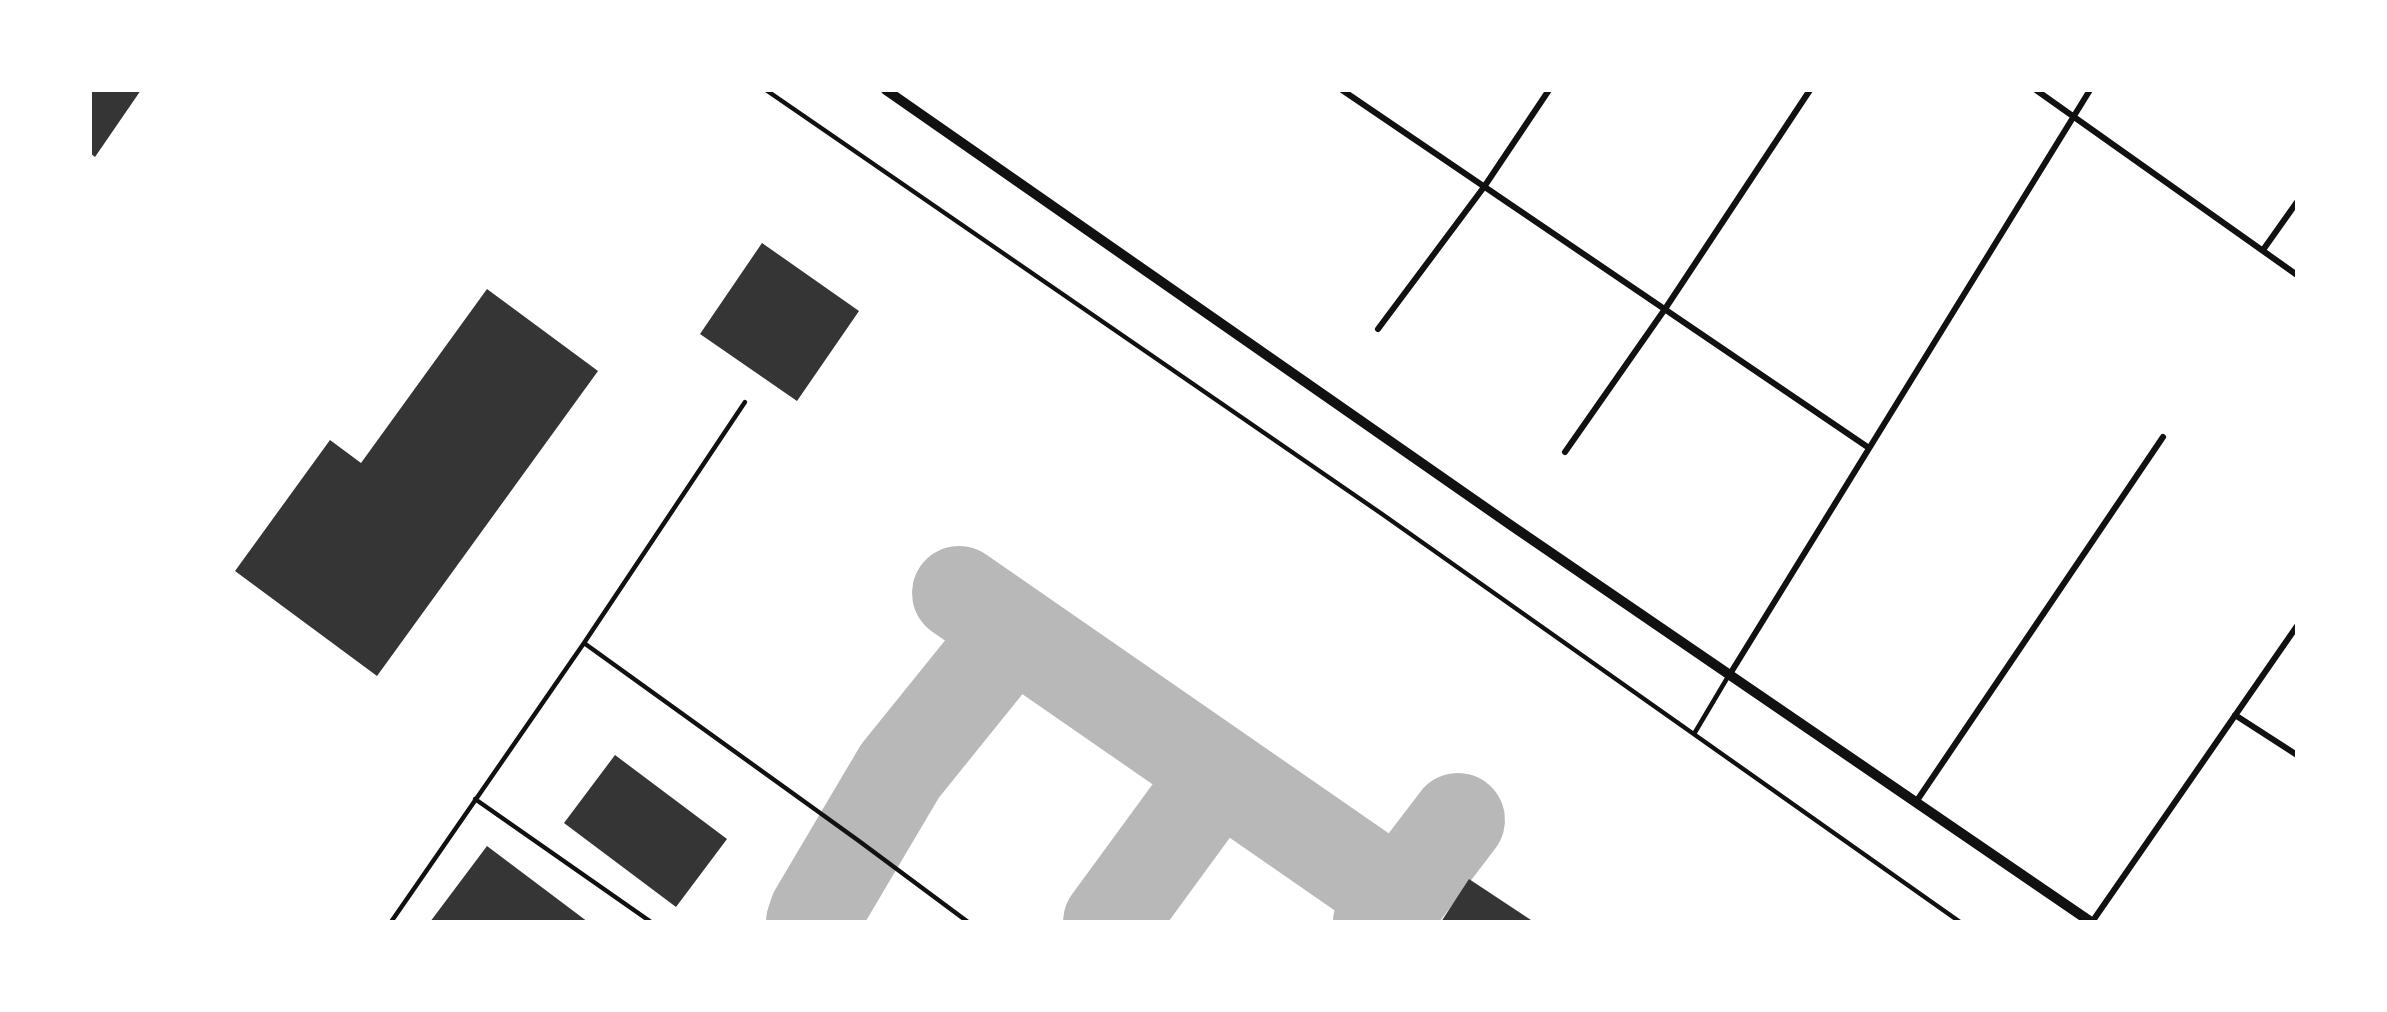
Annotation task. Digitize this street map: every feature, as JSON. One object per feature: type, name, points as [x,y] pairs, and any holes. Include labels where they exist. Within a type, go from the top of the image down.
[{"type":"street","points":[[886,90],[1512,526],[2092,922],[2297,626]]},
{"type":"street","points":[[1342,90],[1869,448]]},
{"type":"street","points":[[1378,329],[1484,187],[1549,90]]},
{"type":"street","points":[[1565,452],[1665,309],[1810,90]]},
{"type":"street","points":[[2036,90],[2297,274]]},
{"type":"street","points":[[1730,674],[2090,90]]},
{"type":"street","points":[[2263,250],[2297,202]]},
{"type":"street","points":[[1916,802],[2163,436]]},
{"type":"street","points":[[2235,715],[2297,755]]},
{"type":"lane","points":[[766,90],[1391,521],[1960,922]]},
{"type":"lane","points":[[391,922],[584,643],[746,402]]},
{"type":"lane","points":[[584,643],[850,834],[968,922]]},
{"type":"lane","points":[[1694,734],[1730,674]]},
{"type":"lane","points":[[475,799],[651,922]]},
{"type":"building","points":[[90,90],[141,90],[95,157],[90,153]]},
{"type":"building","points":[[762,243],[859,311],[797,401],[700,334]]},
{"type":"building","points":[[487,289],[598,371],[377,676],[235,571],[330,440],[361,463]]},
{"type":"building","points":[[615,755],[727,839],[676,907],[564,823]]},
{"type":"building","points":[[487,846],[588,922],[430,922]]},
{"type":"building","points":[[1469,879],[1534,922],[1441,922]]},
{"type":"taxiway","points":[[959,593],[1398,897]]},
{"type":"taxiway","points":[[813,922],[816,913],[900,771],[1013,631]]},
{"type":"taxiway","points":[[1110,922],[1219,773]]},
{"type":"taxiway","points":[[1380,922],[1458,820]]}]
